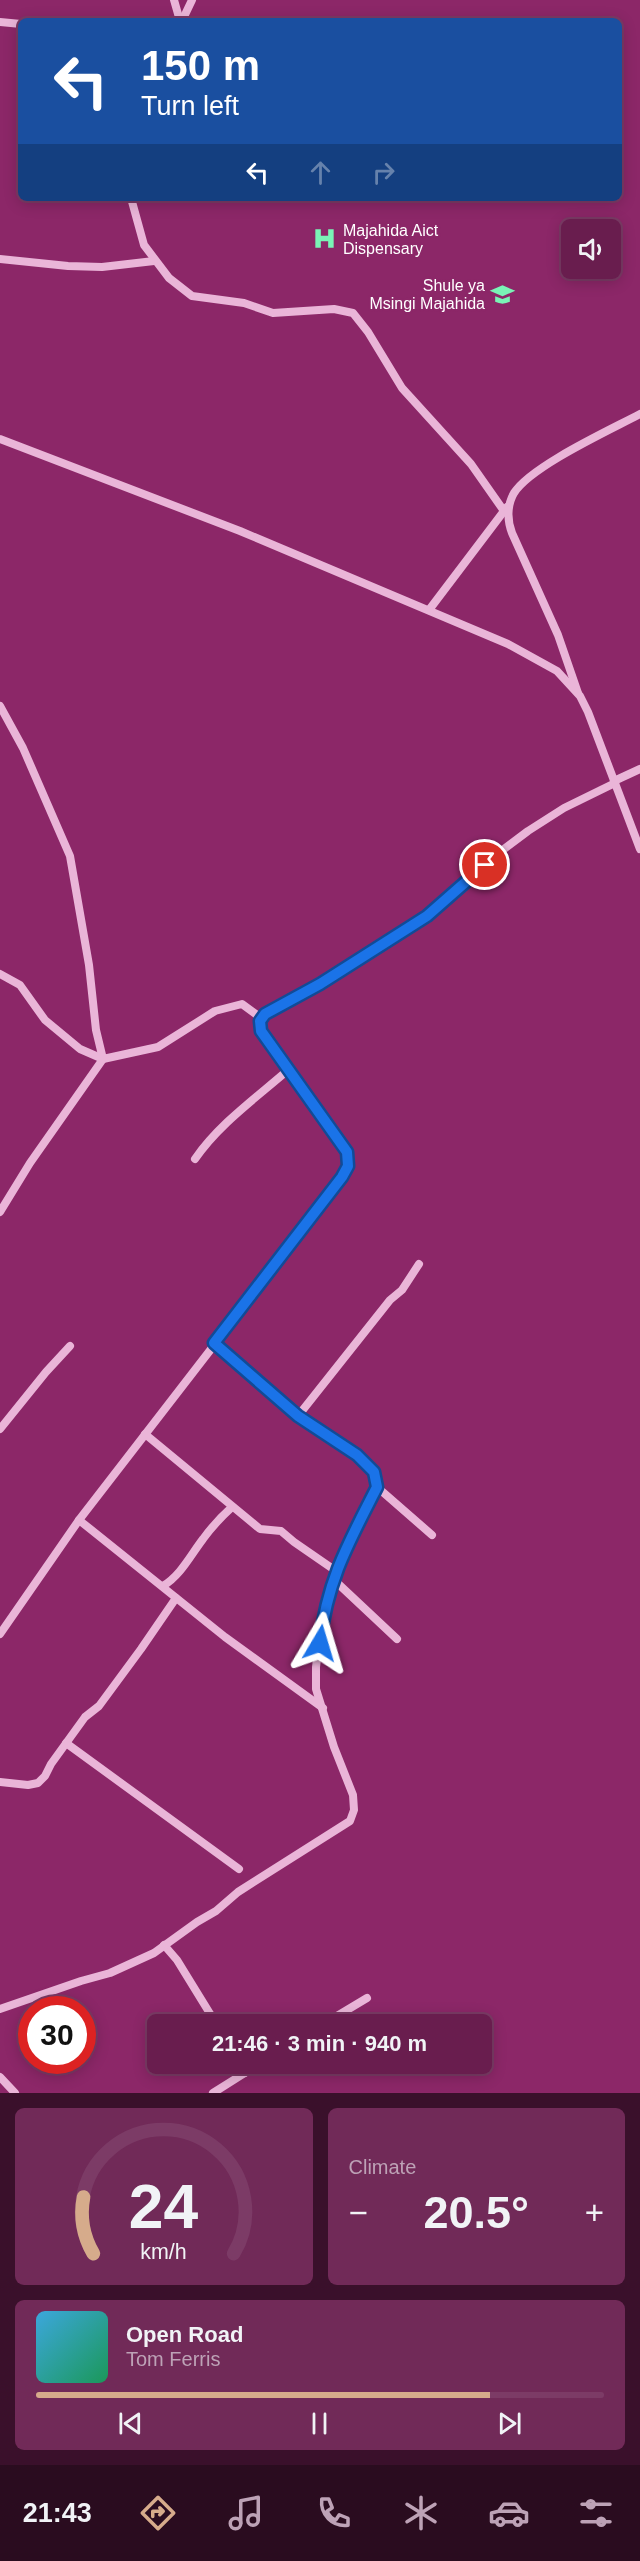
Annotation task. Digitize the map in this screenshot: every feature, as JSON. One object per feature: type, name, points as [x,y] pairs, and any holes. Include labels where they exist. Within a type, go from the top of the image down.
[{"type":"street","points":[[174,0],[180,18]]},
{"type":"street","points":[[183,18],[192,0]]},
{"type":"street","points":[[0,22],[18,24]]},
{"type":"street","points":[[132,201],[144,245],[154,261],[174,283],[192,296],[244,303],[273,312],[334,309],[354,313],[402,388],[471,464],[506,508],[512,533],[558,635],[640,849]]},
{"type":"street","points":[[0,259],[68,267],[102,267],[154,261]]},
{"type":"street","points":[[429,610],[506,508],[514,493],[532,476],[567,453],[640,414]]},
{"type":"street","points":[[0,439],[240,531],[508,644],[557,671],[580,696]]},
{"type":"street","points":[[0,706],[23,748],[70,856],[89,964],[96,1030],[103,1059],[30,1163],[0,1212]]},
{"type":"street","points":[[261,1018],[427,916],[500,852],[528,831],[564,808],[640,770]]},
{"type":"street","points":[[0,974],[20,985],[45,1020],[80,1049],[103,1059],[158,1047],[215,1011],[242,1004],[261,1018]]},
{"type":"street","points":[[0,1634],[79,1520],[327,1199],[348,1166],[347,1152],[261,1031],[261,1018]]},
{"type":"street","points":[[195,1160],[203,1147],[288,1070]]},
{"type":"street","points":[[298,1416],[390,1300],[402,1290],[419,1264]]},
{"type":"street","points":[[0,2009],[111,1973],[154,1953],[216,1911],[238,1892],[351,1821],[354,1810],[353,1795],[334,1747],[316,1689],[316,1667],[323,1612],[334,1575],[377,1487],[374,1472],[357,1455],[298,1416],[214,1343]]},
{"type":"street","points":[[0,1429],[70,1346]]},
{"type":"street","points":[[145,1434],[260,1529],[282,1531],[334,1575],[397,1639]]},
{"type":"street","points":[[377,1487],[432,1535]]},
{"type":"street","points":[[163,1586],[172,1580],[188,1562],[203,1538],[232,1507]]},
{"type":"street","points":[[79,1520],[176,1598],[323,1709]]},
{"type":"street","points":[[0,1782],[28,1785],[38,1783],[85,1717],[99,1706],[176,1598]]},
{"type":"street","points":[[66,1743],[239,1869]]},
{"type":"street","points":[[164,1945],[177,1960],[210,2014]]},
{"type":"street","points":[[340,2014],[367,1998]]},
{"type":"street","points":[[213,2093],[243,2074]]},
{"type":"street","points":[[0,2077],[15,2093]]},
{"type":"place","name":"Majahida Aict Dispensary","points":[[325,239]]},
{"type":"place","name":"Shule ya Msingi Majahida","points":[[503,294]]},
{"type":"route","points":[[320,1643],[323,1612],[332,1578],[377,1487],[374,1472],[357,1455],[298,1416],[214,1343],[327,1199],[348,1166],[347,1152],[261,1031],[260,1021],[265,1014],[320,984],[427,916],[485,865]]}]
